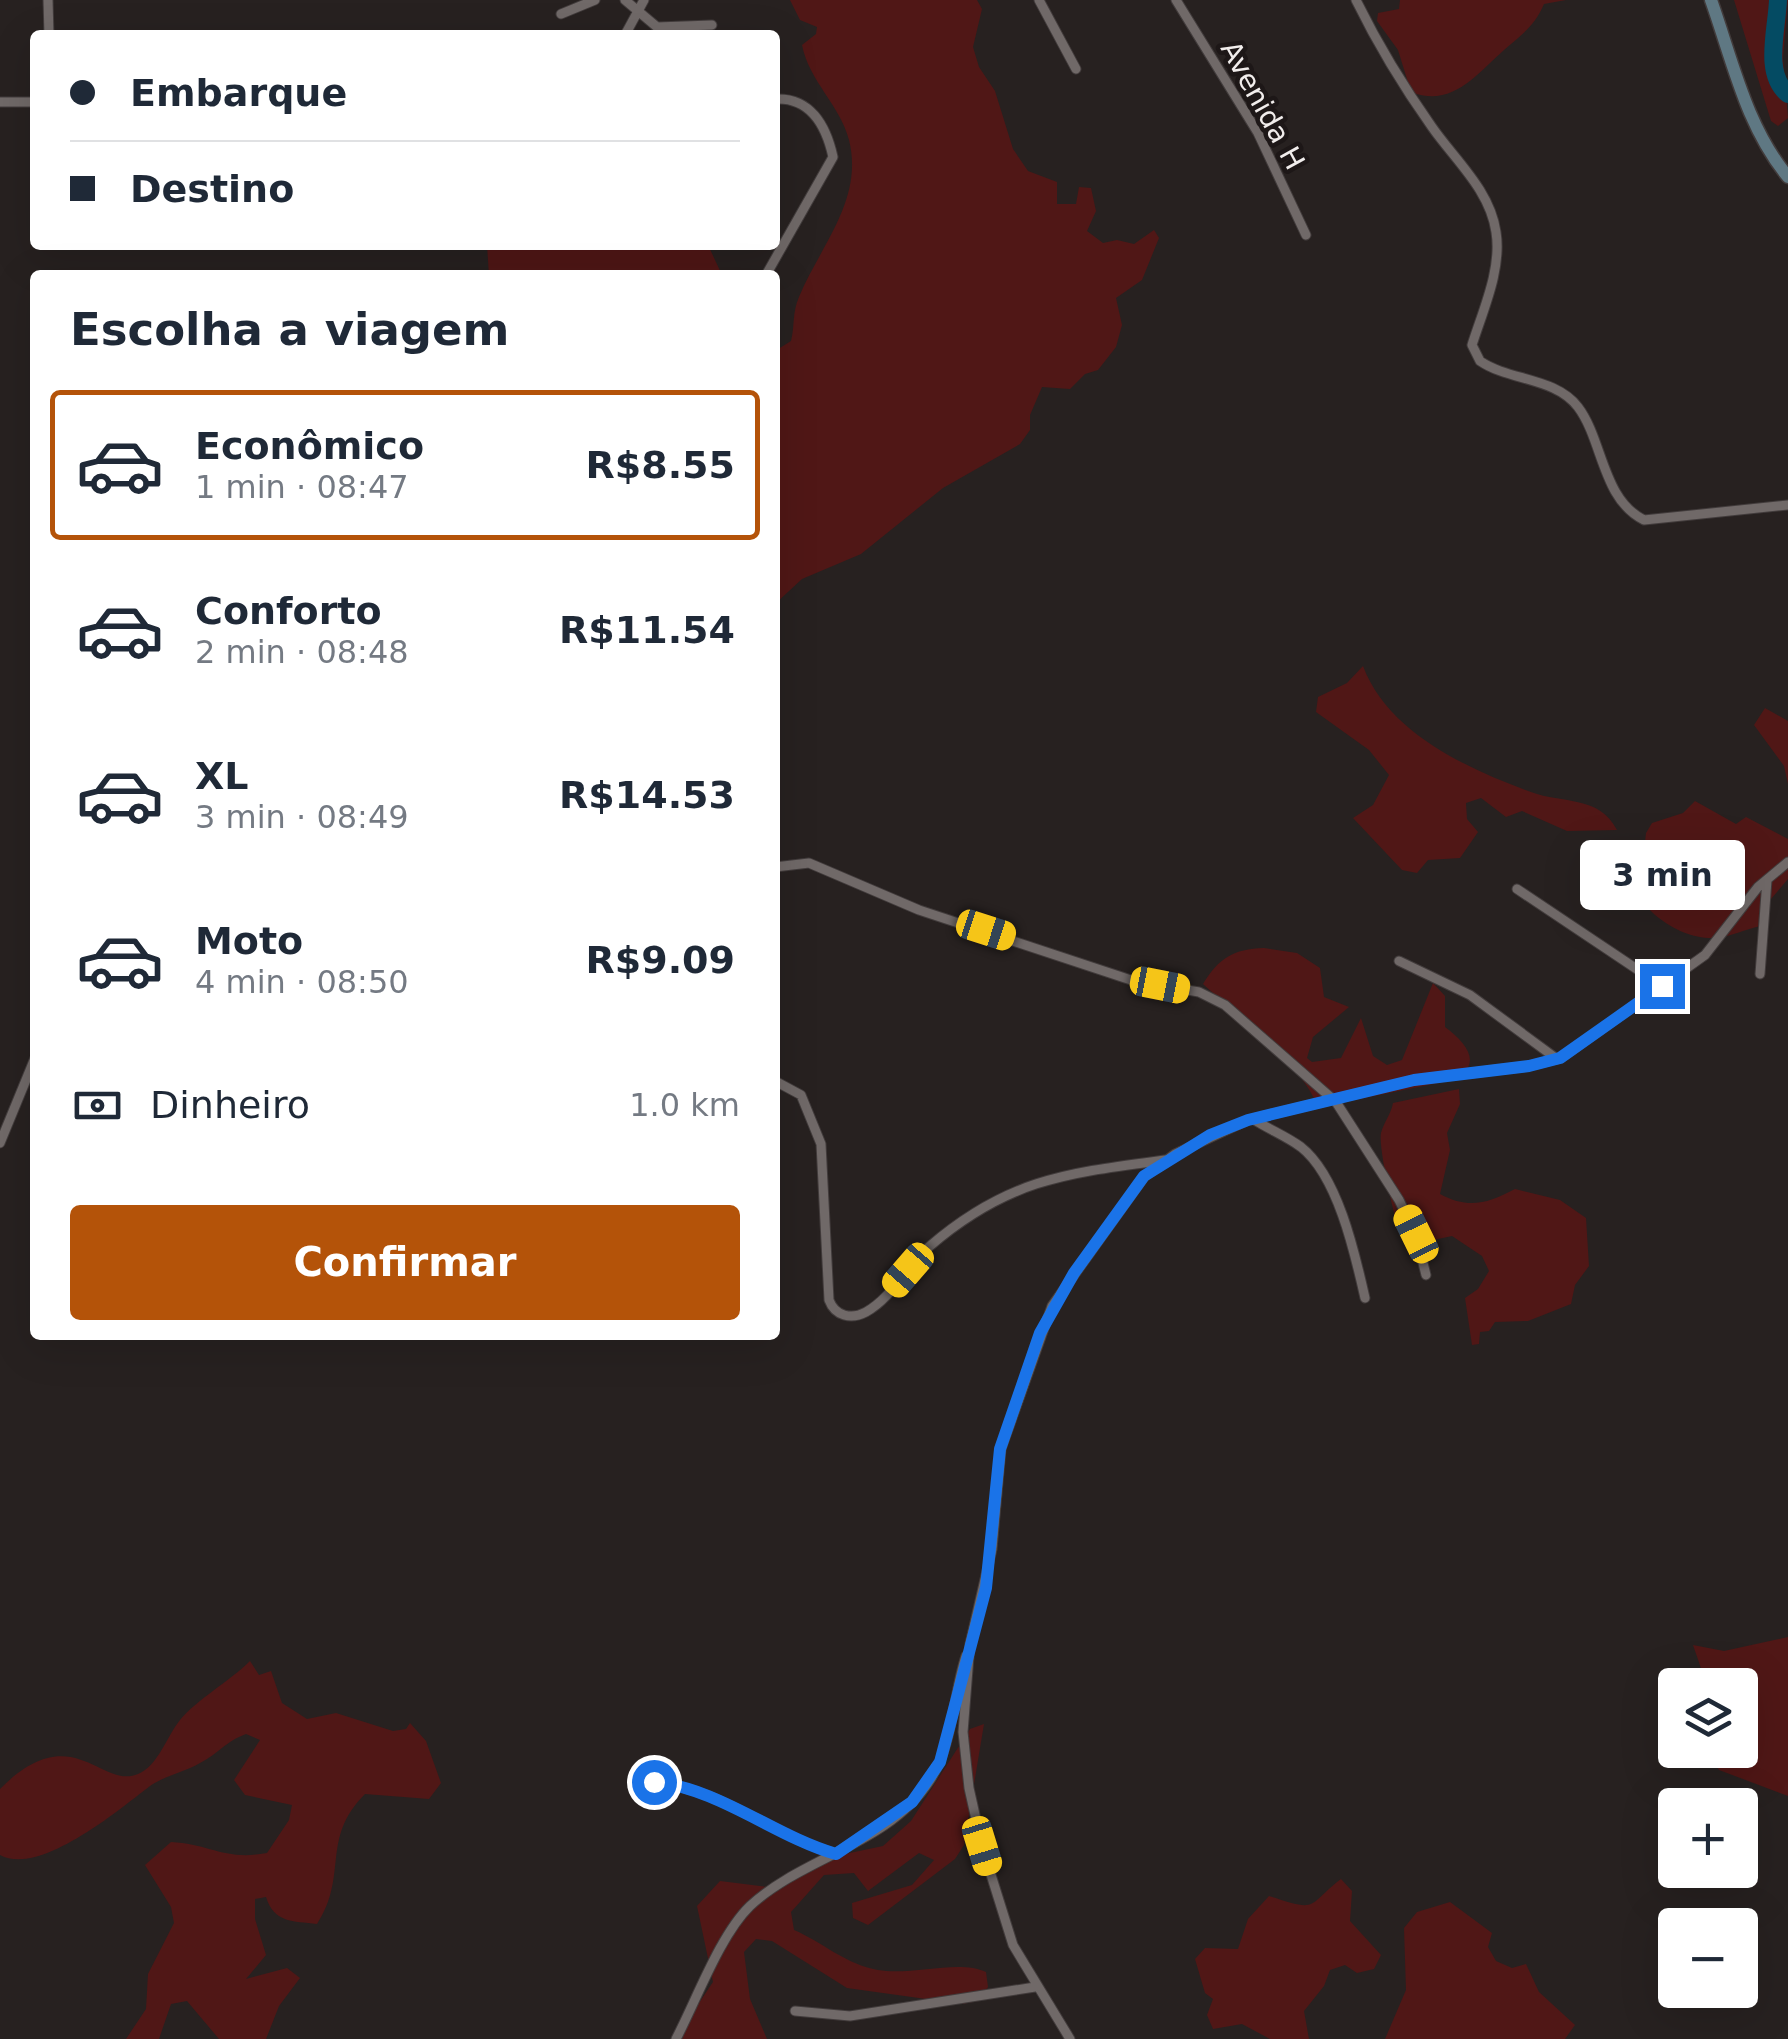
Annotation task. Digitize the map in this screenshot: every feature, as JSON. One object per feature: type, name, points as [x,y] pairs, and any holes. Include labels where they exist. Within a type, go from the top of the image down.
[{"type":"main road","points":[[1711,0],[1752,122],[1765,148],[1788,178]]},
{"type":"street","points":[[48,0],[49,30]]},
{"type":"street","points":[[561,14],[594,0]]},
{"type":"street","points":[[625,0],[657,27],[712,25]]},
{"type":"street","points":[[628,30],[644,0]]},
{"type":"street","points":[[1039,0],[1076,68]]},
{"type":"street","name":"Avenida H","points":[[1176,0],[1258,133],[1306,235]]},
{"type":"street","points":[[1356,0],[1384,55],[1477,185],[1492,214],[1497,235],[1495,270],[1472,345],[1480,360],[1559,390],[1578,406],[1599,457],[1636,516],[1651,520],[1687,512],[1788,505]]},
{"type":"street","points":[[769,270],[833,157],[812,110],[795,100],[780,99]]},
{"type":"street","points":[[0,102],[30,102]]},
{"type":"street","points":[[676,2039],[748,1908],[912,1802],[931,1780],[940,1762],[986,1588],[1000,1449],[1040,1333],[1074,1273],[1144,1176],[1210,1135],[1252,1119],[1336,1102],[1414,1080],[1556,1059],[1579,1048],[1704,955],[1767,880],[1788,862]]},
{"type":"street","points":[[780,867],[809,863],[919,910],[1134,981],[1210,996],[1336,1102],[1399,1200],[1416,1234],[1426,1275]]},
{"type":"street","points":[[1760,974],[1767,880]]},
{"type":"street","points":[[1517,889],[1662,986]]},
{"type":"street","points":[[1399,960],[1470,994],[1556,1059]]},
{"type":"street","points":[[0,1143],[30,1070]]},
{"type":"street","points":[[780,1084],[801,1095],[821,1144],[829,1300],[842,1315],[854,1317],[875,1306],[926,1250],[988,1202],[1055,1177],[1167,1160]]},
{"type":"street","points":[[1252,1119],[1303,1148],[1314,1160],[1353,1242],[1365,1298]]},
{"type":"street","points":[[970,1644],[963,1732],[969,1788],[1013,1945],[1034,1986],[1070,2039]]},
{"type":"street","points":[[654,1782],[693,1789],[804,1845],[836,1854]]},
{"type":"street","points":[[795,2010],[850,2016],[1034,1986]]},
{"type":"shaded area","points":[[790,0],[977,0],[982,9],[973,47],[979,67],[995,91],[1013,149],[1028,171],[1057,182],[1057,204],[1076,204],[1079,187],[1091,188],[1096,211],[1087,231],[1103,243],[1117,240],[1134,244],[1154,230],[1159,238],[1142,280],[1116,298],[1122,325],[1116,347],[1098,370],[1085,374],[1070,389],[1042,387],[1030,415],[1030,430],[1020,444],[943,488],[861,554],[802,579],[780,599],[780,348],[791,341],[797,303],[838,222],[852,162],[845,127],[811,70],[802,45],[816,34],[817,27],[800,20]]},
{"type":"shaded area","points":[[1400,0],[1566,0],[1544,4],[1527,30],[1462,86],[1439,96],[1426,96],[1411,92],[1398,50],[1377,21],[1378,13],[1399,9]]},
{"type":"shaded area","points":[[1734,0],[1788,0],[1783,58],[1788,118],[1778,126],[1771,121]]},
{"type":"shaded area","points":[[487,250],[710,250],[720,270],[489,270]]},
{"type":"shaded area","points":[[1363,666],[1391,711],[1433,746],[1507,783],[1590,806],[1617,830],[1567,831],[1522,811],[1506,817],[1481,798],[1466,803],[1467,819],[1478,832],[1460,858],[1428,860],[1417,873],[1402,870],[1353,818],[1373,805],[1389,775],[1369,750],[1316,712],[1318,697],[1347,683]]},
{"type":"shaded area","points":[[1765,708],[1788,721],[1788,784],[1784,766],[1754,725]]},
{"type":"shaded area","points":[[1695,801],[1736,824],[1746,817],[1788,839],[1788,879],[1765,906],[1761,926],[1721,937],[1686,933],[1658,918],[1631,881],[1628,867],[1643,861],[1646,833],[1652,823],[1683,813]]},
{"type":"shaded area","points":[[1264,948],[1297,953],[1320,968],[1324,997],[1349,1007],[1313,1037],[1307,1058],[1312,1062],[1341,1058],[1361,1018],[1373,1056],[1387,1065],[1402,1060],[1433,983],[1445,996],[1445,1027],[1469,1054],[1468,1068],[1453,1080],[1315,1108],[1313,1096],[1288,1063],[1203,984],[1228,957]]},
{"type":"shaded area","points":[[1459,1089],[1460,1104],[1447,1133],[1450,1150],[1440,1194],[1460,1202],[1478,1203],[1515,1189],[1560,1200],[1586,1218],[1589,1266],[1575,1285],[1571,1304],[1528,1321],[1495,1322],[1489,1331],[1480,1332],[1479,1344],[1472,1345],[1465,1298],[1478,1289],[1489,1271],[1482,1256],[1452,1236],[1415,1244],[1400,1234],[1381,1140],[1393,1103]]},
{"type":"shaded area","points":[[1788,1637],[1788,1796],[1718,1768],[1758,1768],[1758,1668],[1701,1668],[1693,1645],[1724,1651]]},
{"type":"shaded area","points":[[250,1661],[259,1675],[271,1671],[282,1703],[307,1719],[336,1713],[393,1731],[406,1729],[410,1723],[426,1741],[441,1783],[429,1799],[365,1794],[343,1826],[332,1889],[317,1924],[286,1919],[274,1912],[266,1897],[255,1899],[255,1919],[266,1955],[246,1979],[287,1968],[300,1978],[279,2006],[266,2039],[219,2039],[187,2001],[171,2004],[159,2039],[126,2039],[146,2009],[148,1974],[174,1923],[171,1907],[145,1865],[171,1842],[228,1854],[267,1853],[289,1820],[292,1805],[245,1795],[234,1780],[260,1740],[246,1734],[239,1737],[200,1763],[156,1783],[79,1837],[36,1857],[17,1859],[0,1855],[0,1789],[25,1768],[47,1758],[66,1756],[111,1773],[138,1774],[157,1758],[187,1713]]},
{"type":"shaded area","points":[[984,1724],[964,1845],[955,1859],[868,1925],[853,1918],[852,1903],[912,1885],[934,1860],[919,1853],[868,1891],[854,1873],[824,1875],[791,1912],[794,1930],[867,1967],[891,1971],[962,1967],[986,1972],[988,1987],[978,2001],[962,2004],[847,1988],[772,1941],[756,1939],[744,1952],[750,1999],[767,2039],[675,2039],[713,1982],[697,1906],[720,1881],[767,1887],[807,1862],[883,1846],[911,1821],[970,1729]]},
{"type":"shaded area","points":[[1341,1879],[1352,1891],[1350,1921],[1381,1955],[1374,1969],[1357,1973],[1345,1965],[1330,1970],[1324,1986],[1304,2011],[1309,2039],[1270,2039],[1242,2024],[1213,2029],[1207,2015],[1213,1999],[1205,1993],[1195,1959],[1205,1948],[1238,1949],[1248,1919],[1269,1896],[1311,1904]]},
{"type":"shaded area","points":[[1450,1902],[1492,1933],[1488,1947],[1496,1961],[1512,1968],[1526,1964],[1539,1992],[1575,2025],[1565,2039],[1385,2039],[1406,1990],[1404,1928],[1417,1912]]},
{"type":"waterway","points":[[1778,0],[1774,63],[1780,85],[1788,94]]},
{"type":"route","points":[[654,1782],[693,1789],[804,1845],[836,1854],[881,1827],[912,1802],[940,1762],[986,1588],[1000,1449],[1040,1333],[1052,1306],[1144,1176],[1210,1135],[1248,1120],[1336,1102],[1414,1080],[1529,1066],[1560,1058],[1662,986]]}]
